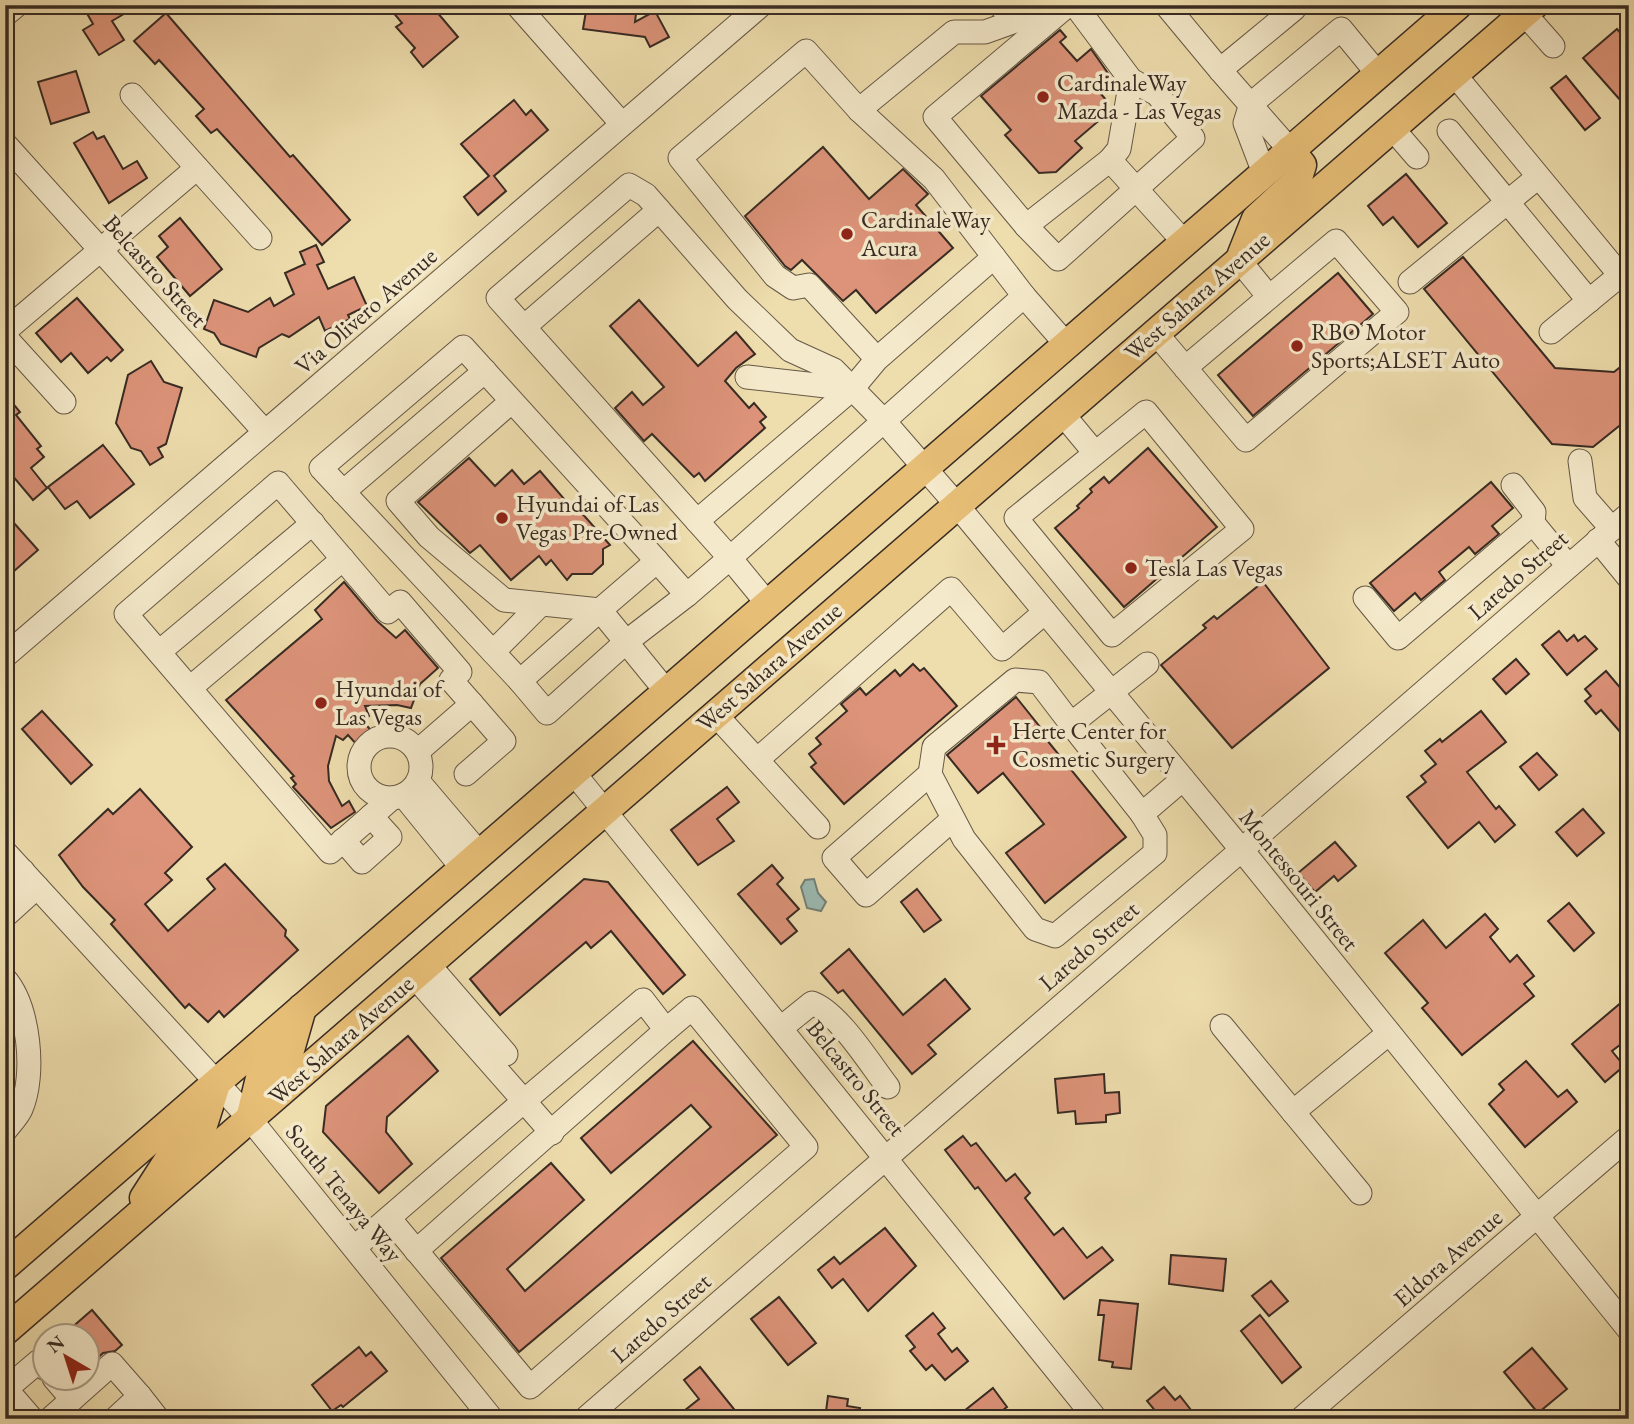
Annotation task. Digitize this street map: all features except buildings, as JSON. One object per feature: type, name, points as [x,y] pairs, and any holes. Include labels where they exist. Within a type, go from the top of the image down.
[{"type":"main road","name":"West Sahara Avenue","points":[[5,1266],[1458,5]]},
{"type":"main road","name":"West Sahara Avenue","points":[[5,1331],[1061,412],[1529,9]]},
{"type":"main road","points":[[1239,260],[1256,219],[1297,181],[1302,165],[1290,150]]},
{"type":"main road","points":[[250,1119],[260,1078],[290,1050],[302,1008]]},
{"type":"main road","points":[[125,1226],[173,1153],[203,1125],[216,1083]]},
{"type":"street","points":[[5,15],[17,5]]},
{"type":"street","points":[[517,5],[622,124]]},
{"type":"street","name":"Via Olivero Avenue","points":[[5,656],[761,5]]},
{"type":"street","points":[[859,110],[954,32],[985,32],[1007,13],[1061,5]]},
{"type":"street","points":[[1068,5],[935,117],[1026,226],[1058,259],[1193,138],[1157,93],[1131,80],[1075,5]]},
{"type":"street","points":[[1166,5],[1290,150]]},
{"type":"street","points":[[1220,70],[1294,9]]},
{"type":"street","points":[[1529,9],[1553,46]]},
{"type":"street","points":[[1264,173],[1245,123],[1251,104],[1341,29],[1378,74]]},
{"type":"street","points":[[877,359],[809,285],[793,288],[775,276],[680,158],[806,51],[859,110],[934,179],[1024,296],[1066,344]]},
{"type":"street","points":[[1454,74],[1538,177],[1624,271],[1551,332]]},
{"type":"street","points":[[1026,226],[1110,160],[1119,149],[1131,80]]},
{"type":"street","points":[[132,95],[260,238]]},
{"type":"street","points":[[1392,128],[1417,157]]},
{"type":"street","points":[[1449,131],[1589,300]]},
{"type":"street","name":"Belcastro Street","points":[[5,144],[265,432]]},
{"type":"street","points":[[1110,160],[1184,242]]},
{"type":"street","points":[[5,331],[197,168]]},
{"type":"street","points":[[1410,282],[1538,177]]},
{"type":"street","name":"Montessouri Street","points":[[524,327],[498,298],[629,185],[646,195],[737,299],[790,350],[834,370],[956,504],[1241,849],[1629,1330]]},
{"type":"street","points":[[659,210],[524,327],[767,603]]},
{"type":"street","points":[[1155,332],[1185,368],[1246,440],[1397,312],[1336,241],[1185,368]]},
{"type":"street","points":[[697,521],[852,389],[877,359],[994,257]]},
{"type":"street","points":[[1239,260],[1269,298]]},
{"type":"street","points":[[687,594],[463,347],[321,468],[547,713],[626,642],[687,594],[730,558],[1024,296]]},
{"type":"street","points":[[5,337],[64,402]]},
{"type":"street","points":[[343,492],[485,371]]},
{"type":"street","points":[[747,377],[852,389]]},
{"type":"street","points":[[372,523],[512,401]]},
{"type":"street","points":[[1061,412],[1095,453]]},
{"type":"street","points":[[1146,412],[1242,529],[1112,635],[1099,618],[1016,518],[1146,412]]},
{"type":"street","points":[[1580,461],[1585,498],[1613,528],[1629,578]]},
{"type":"street","points":[[466,775],[504,741],[451,680],[460,672],[400,602],[388,612],[278,483],[126,614],[330,852],[371,816],[404,792],[421,772],[418,751],[411,743],[392,735],[382,736],[365,747],[360,756],[360,777],[373,793],[404,792],[472,861]]},
{"type":"street","points":[[1365,598],[1398,638],[1533,523],[1534,512],[1513,485]]},
{"type":"street","points":[[398,501],[429,537],[504,600],[600,610],[666,691]]},
{"type":"street","points":[[159,652],[313,523]]},
{"type":"street","points":[[1533,523],[1569,566]]},
{"type":"street","name":"Laredo Street","points":[[585,1419],[1613,528]]},
{"type":"street","points":[[190,688],[343,559]]},
{"type":"street","points":[[520,681],[657,561]]},
{"type":"street","points":[[757,760],[951,589],[1002,649],[1045,612]]},
{"type":"street","points":[[493,652],[541,604]]},
{"type":"street","points":[[1072,644],[1099,618]]},
{"type":"street","points":[[1071,724],[1147,664]]},
{"type":"street","points":[[1015,680],[1039,682],[1142,814],[1154,835],[1155,853],[1055,936],[1035,929],[964,839],[930,774],[934,747],[1015,680]]},
{"type":"street","points":[[418,751],[472,704]]},
{"type":"street","points":[[715,714],[818,827]]},
{"type":"street","name":"Belcastro Street","points":[[573,772],[1096,1419]]},
{"type":"street","points":[[930,774],[834,858],[866,895],[953,819]]},
{"type":"street","points":[[1142,814],[1183,779]]},
{"type":"street","name":"South Tenaya Way","points":[[5,852],[250,1119],[492,1419]]},
{"type":"street","points":[[5,886],[30,879]]},
{"type":"street","points":[[5,916],[30,879]]},
{"type":"street","points":[[421,970],[500,1060],[524,1101],[552,1133]]},
{"type":"street","points":[[5,979],[15,991],[30,1047],[21,1108],[5,1131]]},
{"type":"street","points":[[355,1247],[643,1000],[666,1030]]},
{"type":"street","points":[[781,1028],[812,1003],[820,1006],[836,1021],[888,1087]]},
{"type":"street","points":[[388,1219],[530,1387],[806,1147],[692,1007],[416,1251]]},
{"type":"street","points":[[1222,1026],[1360,1193]]},
{"type":"street","points":[[1293,1112],[1390,1033]]},
{"type":"street","name":"Eldora Avenue","points":[[1301,1419],[1629,1137]]},
{"type":"street","points":[[32,1363],[12,1369],[6,1389],[32,1419]]},
{"type":"street","points":[[50,1419],[112,1364],[158,1419]]},
{"type":"street","points":[[66,1392],[72,1399]]},
{"type":"street","points":[[115,1419],[140,1396]]},
{"type":"water","points":[[814,879],[818,893],[826,902],[821,911],[807,908],[801,887],[805,880]]},
{"type":"place","name":"CardinaleWay Mazda - Las Vegas","points":[[1043,97]]},
{"type":"place","name":"CardinaleWay Acura","points":[[847,234]]},
{"type":"place","name":"RBO Motor Sports;ALSET Auto","points":[[1297,346]]},
{"type":"place","name":"Hyundai of Las Vegas Pre-Owned","points":[[502,518]]},
{"type":"place","name":"Tesla Las Vegas","points":[[1131,568]]},
{"type":"place","name":"Hyundai of Las Vegas","points":[[321,703]]},
{"type":"place","name":"Herte Center for Cosmetic Surgery","points":[[996,745]]}]
